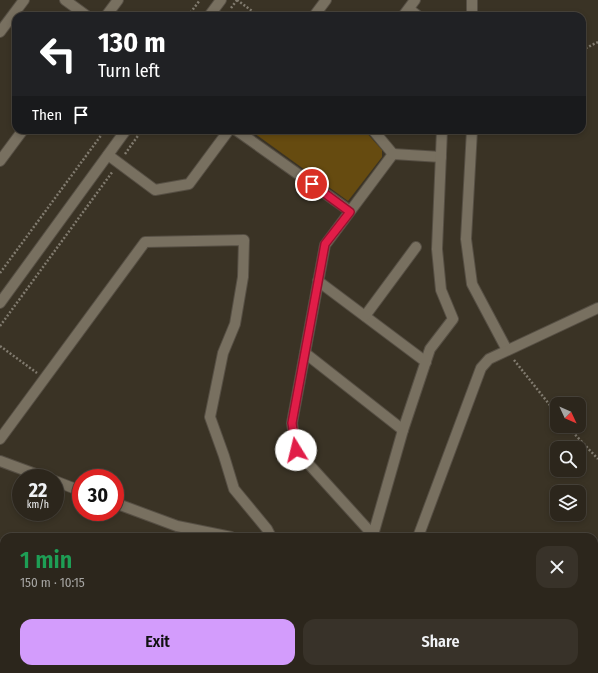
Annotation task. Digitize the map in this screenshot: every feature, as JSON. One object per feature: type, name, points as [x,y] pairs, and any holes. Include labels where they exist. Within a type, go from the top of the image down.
[{"type":"street","points":[[15,12],[24,0]]},
{"type":"street","points":[[65,0],[82,12]]},
{"type":"street","points":[[109,12],[118,0]]},
{"type":"street","points":[[213,12],[221,0]]},
{"type":"street","points":[[317,12],[326,0]]},
{"type":"street","points":[[406,12],[415,0]]},
{"type":"street","points":[[472,0],[472,12]]},
{"type":"street","points":[[0,32],[12,16]]},
{"type":"street","points":[[0,161],[20,134]]},
{"type":"street","points":[[0,303],[123,134]]},
{"type":"street","points":[[108,155],[155,190],[189,184],[226,134]]},
{"type":"street","points":[[242,134],[350,212]]},
{"type":"street","points":[[376,134],[393,154],[441,156]]},
{"type":"street","points":[[376,533],[403,430],[430,349],[453,319],[442,290],[436,249],[442,134]]},
{"type":"street","points":[[472,134],[466,239],[472,284],[507,350]]},
{"type":"street","points":[[372,533],[296,450],[292,423],[325,244],[393,154]]},
{"type":"street","points":[[0,439],[145,242],[244,240],[243,277],[235,324],[223,353],[210,417],[234,489],[269,533]]},
{"type":"street","points":[[365,316],[416,247]]},
{"type":"street","points":[[318,281],[426,362]]},
{"type":"street","points":[[419,533],[481,368],[489,359],[598,308]]},
{"type":"street","points":[[305,353],[403,430]]},
{"type":"street","points":[[0,461],[22,469]]},
{"type":"street","points":[[124,506],[177,526],[211,533]]},
{"type":"path","points":[[191,12],[200,0]]},
{"type":"path","points":[[237,0],[254,12]]},
{"type":"path","points":[[586,48],[598,42]]},
{"type":"path","points":[[0,273],[102,134]]},
{"type":"path","points":[[0,326],[139,134]]},
{"type":"path","points":[[0,346],[44,378]]},
{"type":"path","points":[[507,350],[550,405]]},
{"type":"path","points":[[574,433],[598,459]]},
{"type":"shaded area","points":[[256,134],[368,134],[382,150],[382,157],[348,201]]},
{"type":"route","points":[[296,450],[292,423],[325,244],[350,212],[312,184]]}]
